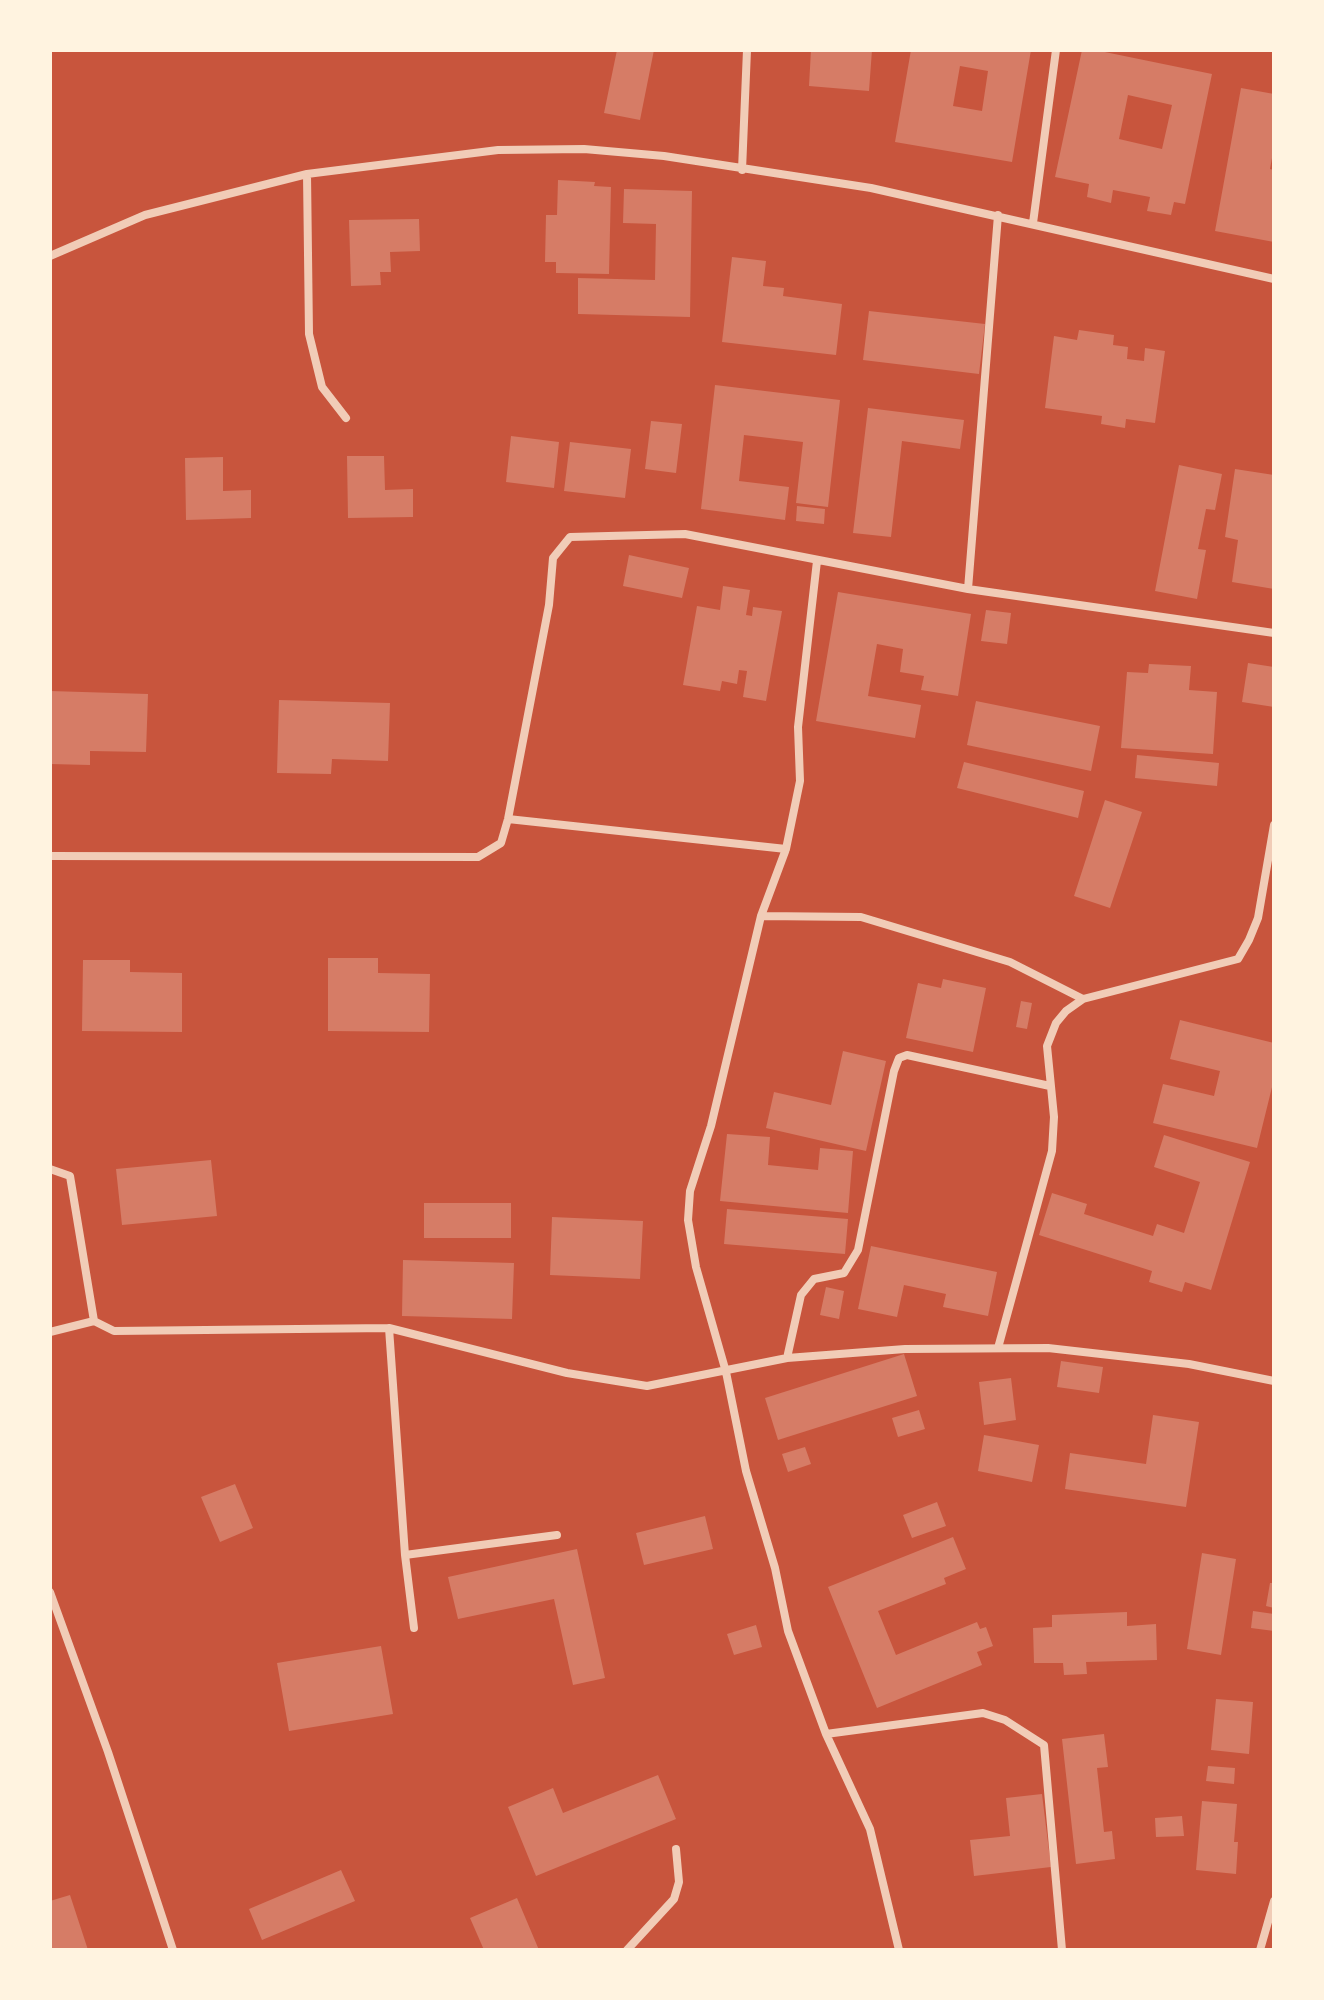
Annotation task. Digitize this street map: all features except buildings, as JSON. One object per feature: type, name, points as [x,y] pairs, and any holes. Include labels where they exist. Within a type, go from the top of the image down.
[{"type":"street","points":[[742,170],[747,50]]},
{"type":"street","points":[[1033,223],[1056,50]]},
{"type":"street","points":[[50,256],[145,215],[307,174],[498,150],[555,149],[664,156],[871,188],[1274,279]]},
{"type":"street","points":[[307,174],[309,334],[322,387],[346,418]]},
{"type":"street","points":[[968,589],[998,215]]},
{"type":"street","points":[[50,856],[478,857],[501,843],[549,605],[553,558],[570,537],[685,534],[968,589],[1274,633]]},
{"type":"street","points":[[817,561],[798,727],[800,781],[786,849],[761,916],[711,1126],[690,1191],[688,1220],[696,1267],[726,1372],[746,1471],[775,1568],[788,1631],[826,1734],[870,1829],[899,1950]]},
{"type":"street","points":[[508,819],[786,849]]},
{"type":"street","points":[[998,1348],[1052,1151],[1054,1117],[1047,1046],[1056,1023],[1083,999],[1238,959],[1258,918],[1274,825]]},
{"type":"street","points":[[761,916],[861,917],[1010,962],[1083,999]]},
{"type":"street","points":[[787,1358],[801,1295],[814,1279],[844,1273],[858,1250],[899,1058],[907,1055],[1050,1086]]},
{"type":"street","points":[[50,1169],[70,1176],[94,1321]]},
{"type":"street","points":[[50,1332],[94,1321],[114,1331],[153,1332],[389,1328],[567,1373],[647,1386],[787,1358],[905,1349],[998,1348],[1048,1348],[1189,1364],[1274,1381]]},
{"type":"street","points":[[389,1328],[405,1555],[414,1628]]},
{"type":"street","points":[[405,1555],[557,1535]]},
{"type":"street","points":[[50,1592],[108,1752],[173,1950]]},
{"type":"street","points":[[826,1734],[983,1713],[1005,1720],[1044,1745],[1062,1950]]},
{"type":"street","points":[[627,1950],[674,1899],[679,1882],[676,1849]]},
{"type":"street","points":[[1260,1950],[1274,1901]]}]
